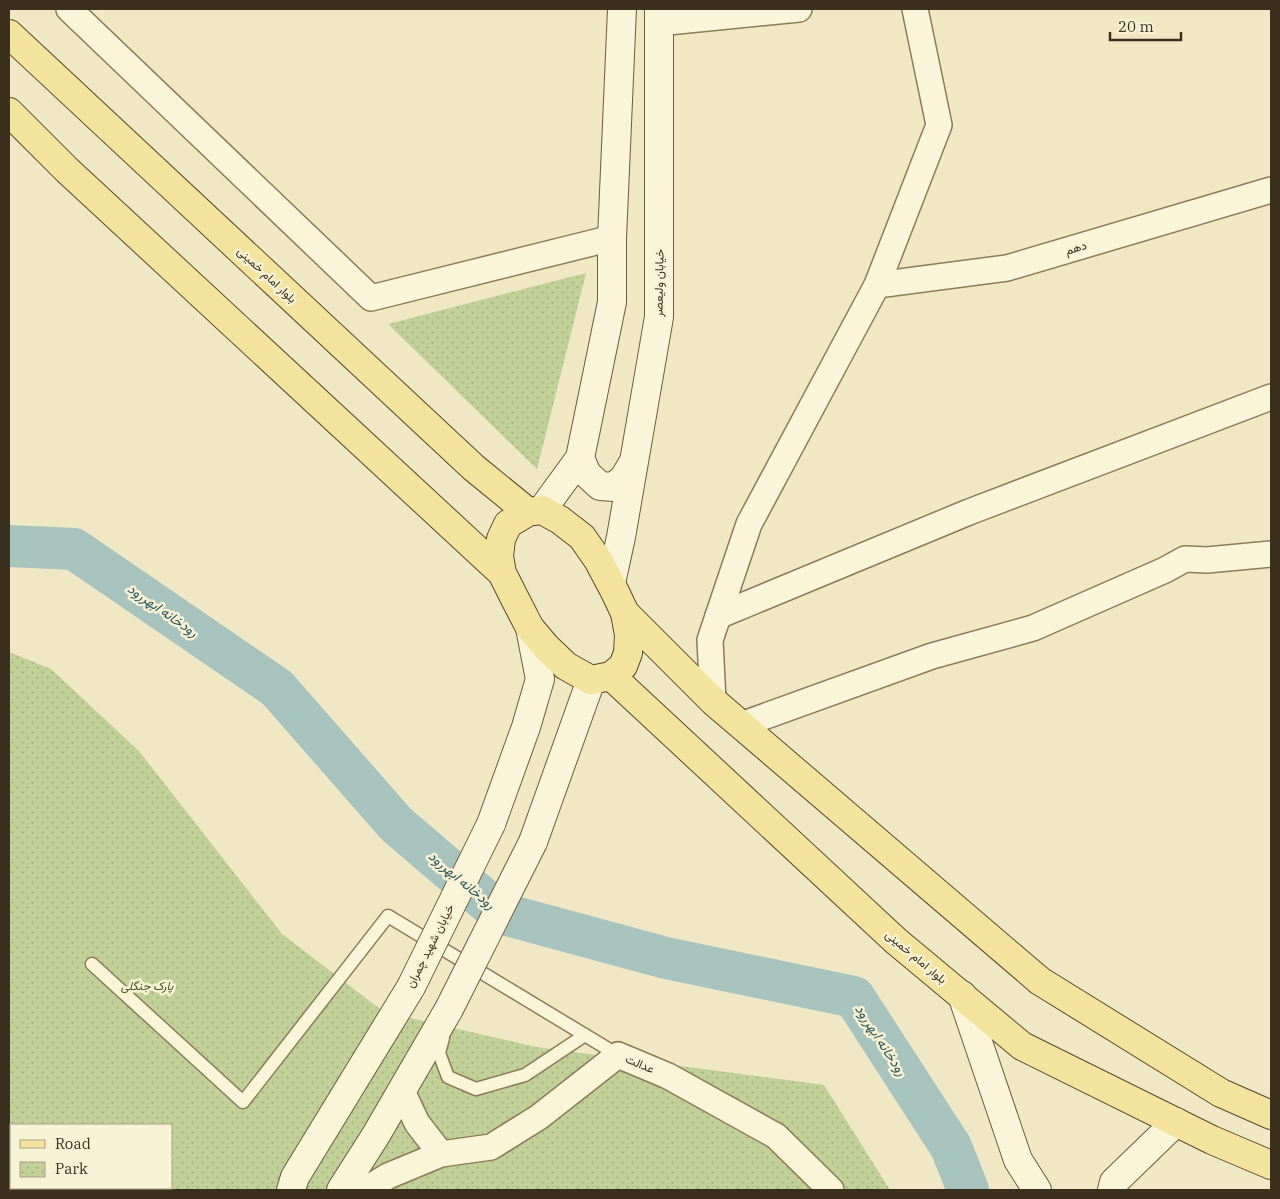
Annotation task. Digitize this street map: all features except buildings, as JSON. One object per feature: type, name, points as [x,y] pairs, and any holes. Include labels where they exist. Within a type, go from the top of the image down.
[{"type":"main road","points":[[502,573],[499,556],[500,539],[508,524],[535,511],[580,458],[612,302],[612,238],[622,9]]},
{"type":"main road","name":"خیابان ولیعصر","points":[[610,583],[621,537],[659,317],[658,16]]},
{"type":"main road","name":"بلوار امام خمینی","points":[[9,34],[474,468],[535,511],[560,520],[582,537],[598,560],[625,613]]},
{"type":"main road","points":[[9,112],[66,170],[502,573]]},
{"type":"main road","points":[[580,458],[587,474],[600,486],[614,487],[624,478],[633,463]]},
{"type":"main road","name":"بلوار امام خمینی","points":[[502,573],[530,628],[566,666],[601,678],[896,941],[1022,1046],[1212,1140],[1271,1164]]},
{"type":"main road","points":[[625,613],[713,701],[1040,981],[1221,1094],[1271,1115]]},
{"type":"main road","points":[[341,1190],[402,1091],[449,1009],[532,842],[601,678],[624,666],[628,653],[629,635],[625,613]]},
{"type":"main road","name":"خیابان شهید چمران","points":[[290,1190],[296,1177],[411,987],[491,824],[526,727],[540,679],[530,628]]},
{"type":"main road","points":[[962,995],[1018,1160],[1036,1190]]},
{"type":"main road","points":[[1112,1190],[1114,1182],[1176,1122]]},
{"type":"street","points":[[69,9],[372,298],[612,238]]},
{"type":"street","points":[[658,16],[799,9]]},
{"type":"street","points":[[713,701],[710,640],[748,524],[877,285],[939,125],[915,9]]},
{"type":"street","name":"دهم","points":[[877,285],[1007,268],[1271,190]]},
{"type":"street","points":[[718,616],[969,512],[1271,397]]},
{"type":"street","points":[[741,725],[932,656],[1033,628],[1165,570],[1185,559],[1207,560],[1271,554]]},
{"type":"street","name":"عدالت","points":[[365,1190],[388,1176],[441,1154],[491,1147],[539,1117],[618,1055],[668,1076],[776,1136],[831,1190]]},
{"type":"street","points":[[402,1091],[417,1123],[441,1154]]},
{"type":"lane","points":[[92,964],[243,1102],[388,916],[618,1055]]},
{"type":"lane","points":[[449,1009],[439,1053],[448,1077],[476,1089],[525,1076],[585,1035]]},
{"type":"green space","points":[[586,273],[537,469],[388,324]]},
{"type":"green space","name":"پارک جنگلی","points":[[9,652],[51,669],[139,751],[282,934],[384,1012],[536,1047],[824,1085],[890,1190],[9,1190]]},
{"type":"waterway","name":"رودخانه ابهررود","points":[[9,546],[74,549],[277,688],[396,824],[500,913],[666,958],[854,997],[951,1147],[968,1190]]}]
